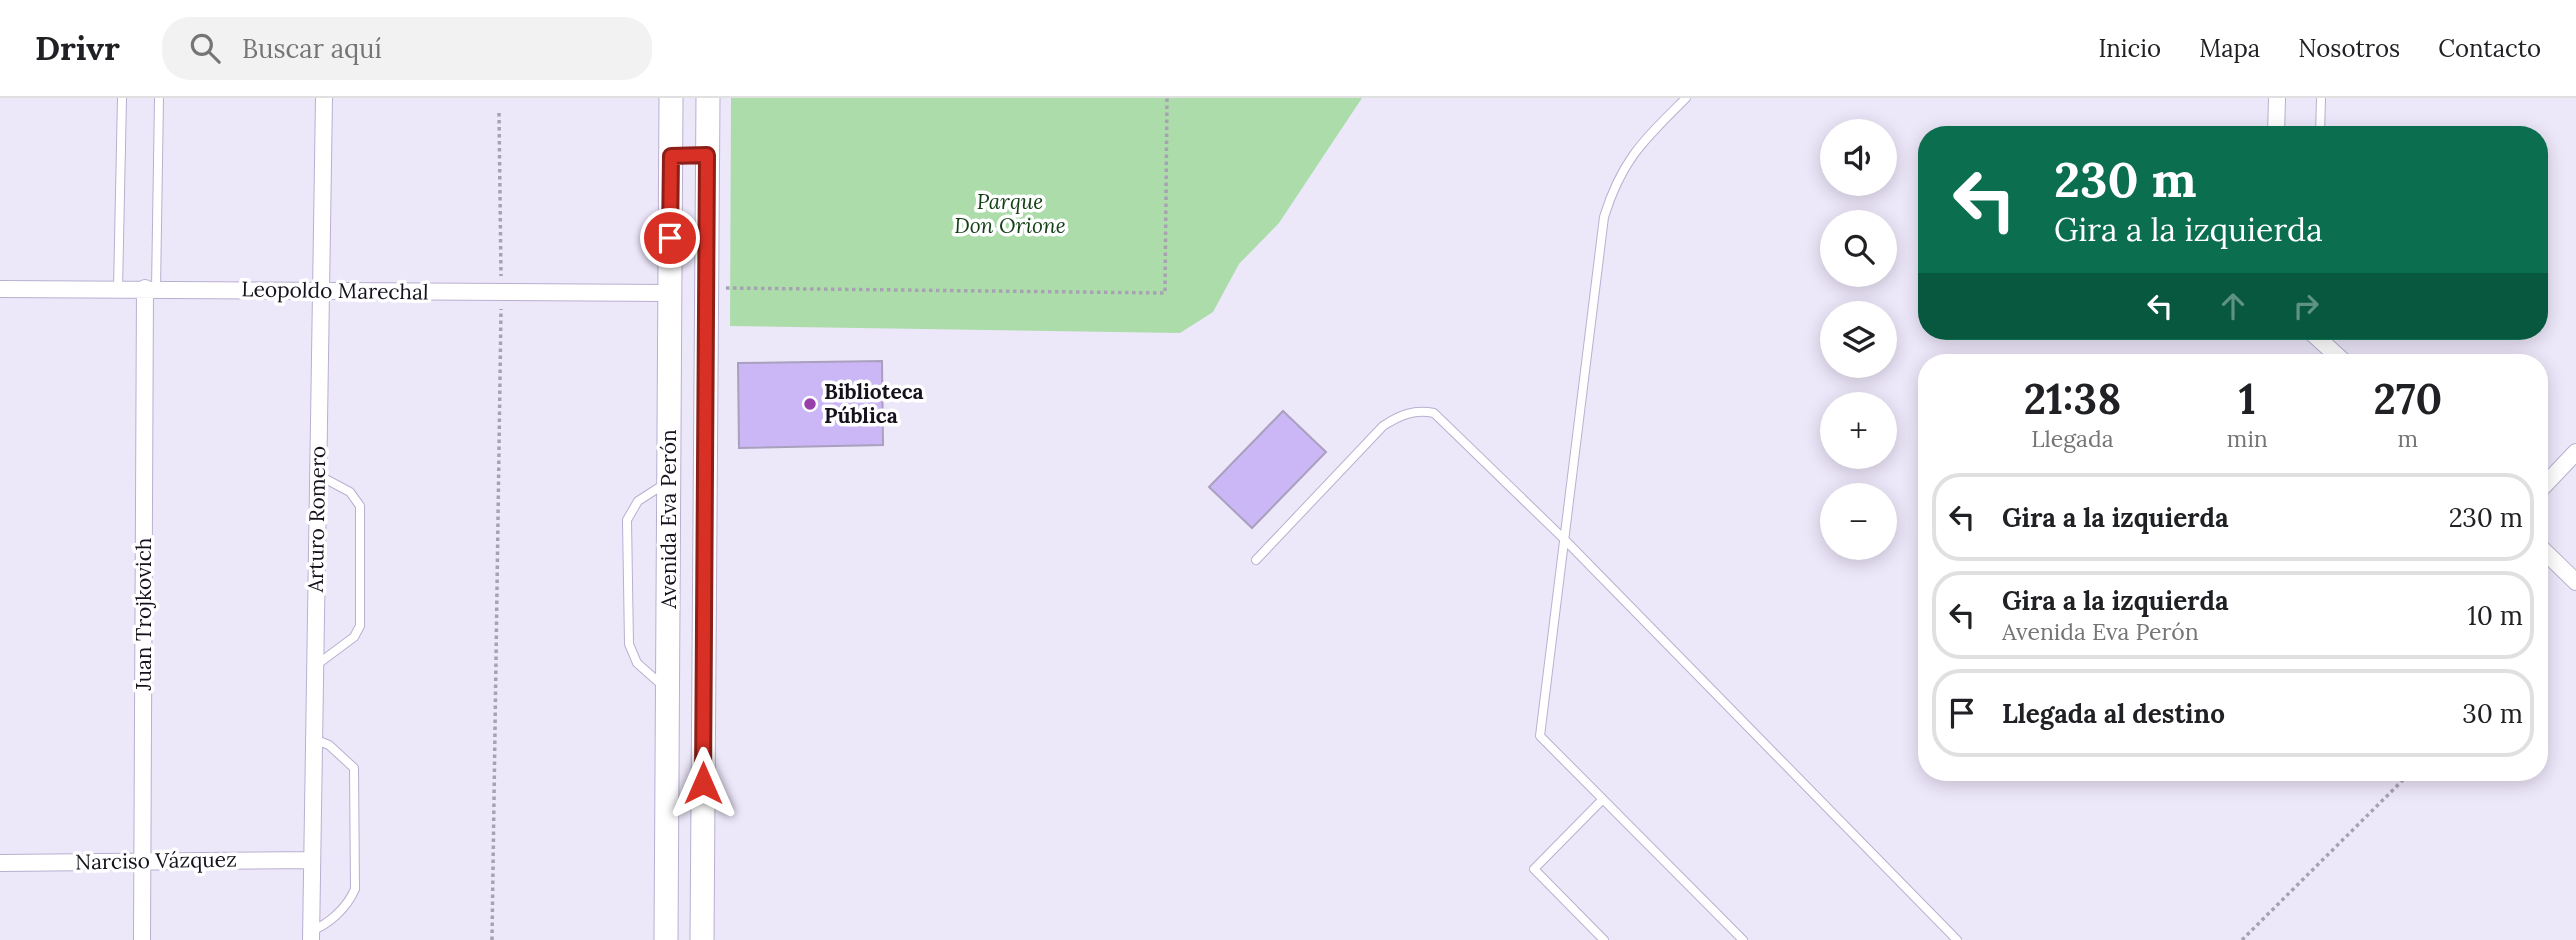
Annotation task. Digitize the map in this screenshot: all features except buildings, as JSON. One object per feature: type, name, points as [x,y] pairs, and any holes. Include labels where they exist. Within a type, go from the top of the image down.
[{"type":"main road","name":"Avenida Eva Perón","points":[[666,940],[671,98]]},
{"type":"main road","name":"Avenida Eva Perón","points":[[702,940],[708,98]]},
{"type":"main road","points":[[671,156],[707,155]]},
{"type":"main road","points":[[669,482],[705,484]]},
{"type":"main road","points":[[667,894],[702,892]]},
{"type":"street","name":"Arturo Romero","points":[[311,935],[324,98]]},
{"type":"street","points":[[2276,126],[2277,98]]},
{"type":"street","name":"Leopoldo Marechal","points":[[0,289],[669,293]]},
{"type":"street","name":"Juan Trojkovich","points":[[142,940],[150,289]]},
{"type":"street","points":[[2320,340],[2335,354]]},
{"type":"street","points":[[2548,482],[2576,452]]},
{"type":"street","points":[[2548,555],[2576,582]]},
{"type":"street","name":"Narciso Vázquez","points":[[0,863],[311,860]]},
{"type":"lane","points":[[118,289],[122,98]]},
{"type":"lane","name":"Juan Trojkovich","points":[[150,289],[159,98]]},
{"type":"lane","points":[[1686,98],[1637,147],[1614,184],[1604,217],[1539,736],[1743,940]]},
{"type":"lane","points":[[2320,126],[2321,98]]},
{"type":"lane","points":[[1256,560],[1383,426],[1398,417],[1423,411],[1434,413],[1564,539],[1957,940]]},
{"type":"lane","points":[[315,666],[354,637],[360,625],[360,506],[350,492],[318,475]]},
{"type":"lane","points":[[668,689],[645,671],[631,654],[627,520],[638,501],[669,482]]},
{"type":"lane","points":[[311,935],[325,925],[351,898],[355,889],[354,768],[330,745],[313,739]]},
{"type":"lane","points":[[1602,800],[1534,869],[1604,940]]},
{"type":"path","points":[[706,288],[1165,293],[1167,98]]},
{"type":"path","points":[[492,940],[501,292],[499,113]]},
{"type":"path","points":[[2242,940],[2402,781]]},
{"type":"green space","name":"Parque Don Orione","points":[[731,98],[1362,98],[1279,223],[1239,264],[1213,312],[1180,333],[730,326]]},
{"type":"place","name":"Biblioteca Pública","points":[[810,404]]},
{"type":"route","points":[[670,238],[671,156],[707,155],[703,783]]}]
